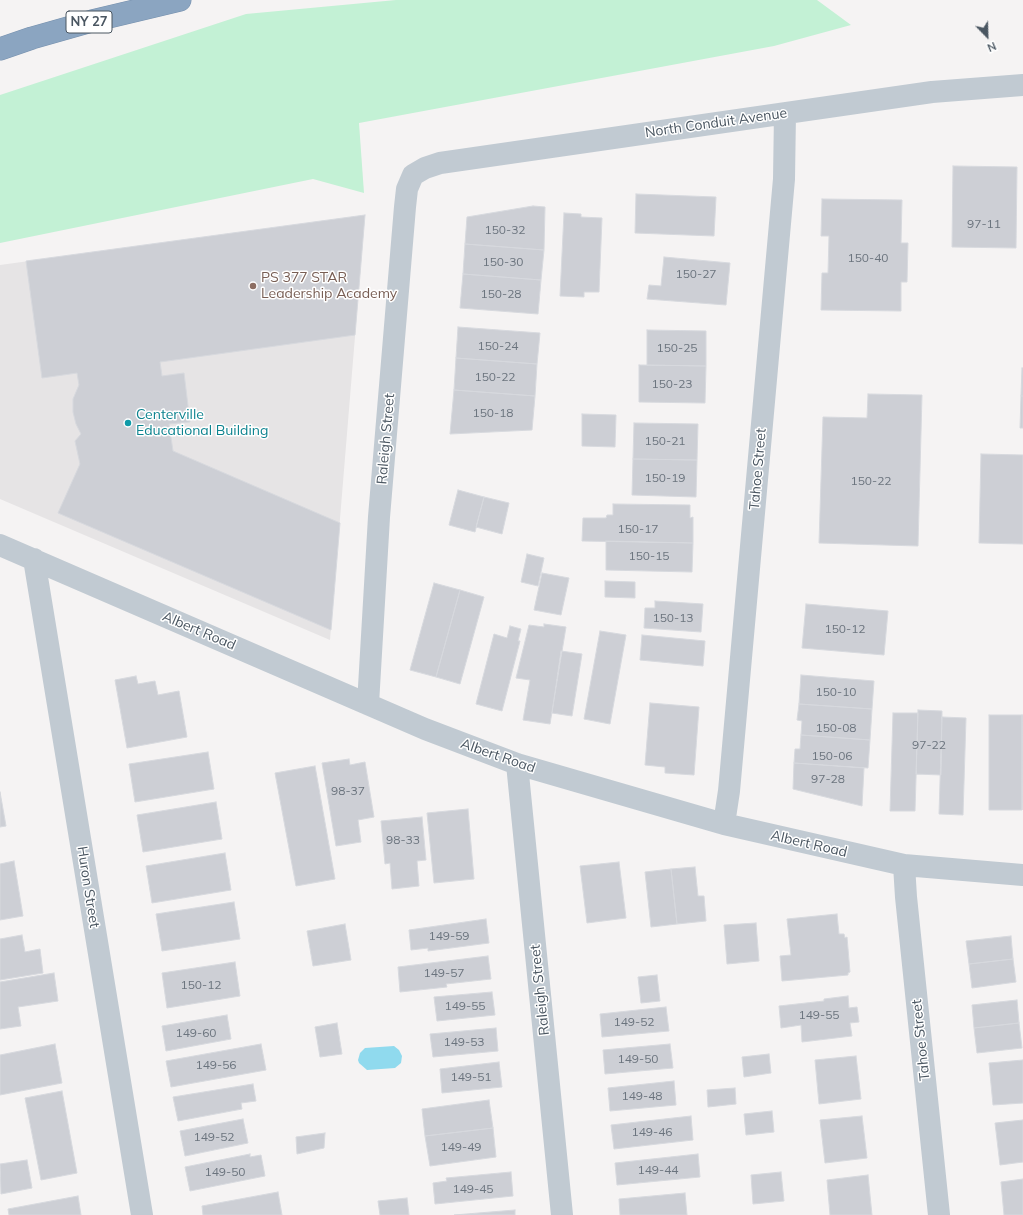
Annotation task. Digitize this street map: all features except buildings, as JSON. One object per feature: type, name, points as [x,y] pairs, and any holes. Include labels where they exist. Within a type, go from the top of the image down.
[{"type":"highway","name":"NY 27","points":[[0,49],[32,38],[92,21],[180,0]]},
{"type":"street","name":"North Conduit Avenue","points":[[413,175],[425,168],[440,163],[932,92],[1023,85]]},
{"type":"street","name":"Tahoe Street","points":[[724,824],[729,791],[784,179],[785,113]]},
{"type":"street","name":"Raleigh Street","points":[[368,704],[379,517],[404,215],[407,189],[413,175]]},
{"type":"street","name":"Albert Road","points":[[0,545],[425,729],[517,764],[724,824],[904,865],[1023,875]]},
{"type":"street","name":"Huron Street","points":[[34,559],[142,1215]]},
{"type":"street","name":"Raleigh Street","points":[[517,764],[562,1215]]},
{"type":"street","name":"Tahoe Street","points":[[904,865],[939,1215]]},
{"type":"shaded area","name":"Centerville Educational Building","points":[[365,215],[330,640],[0,499],[0,265]]},
{"type":"green space","points":[[396,0],[817,0],[851,25],[774,46],[359,123],[364,193],[313,179],[0,243],[0,95],[246,14]]},
{"type":"water","points":[[394,1046],[399,1050],[402,1056],[401,1063],[395,1068],[367,1070],[359,1063],[358,1060],[360,1053],[365,1048]]},
{"type":"place","name":"PS 377 STAR Leadership Academy","points":[[253,286]]},
{"type":"place","name":"Centerville Educational Building","points":[[128,423]]}]
